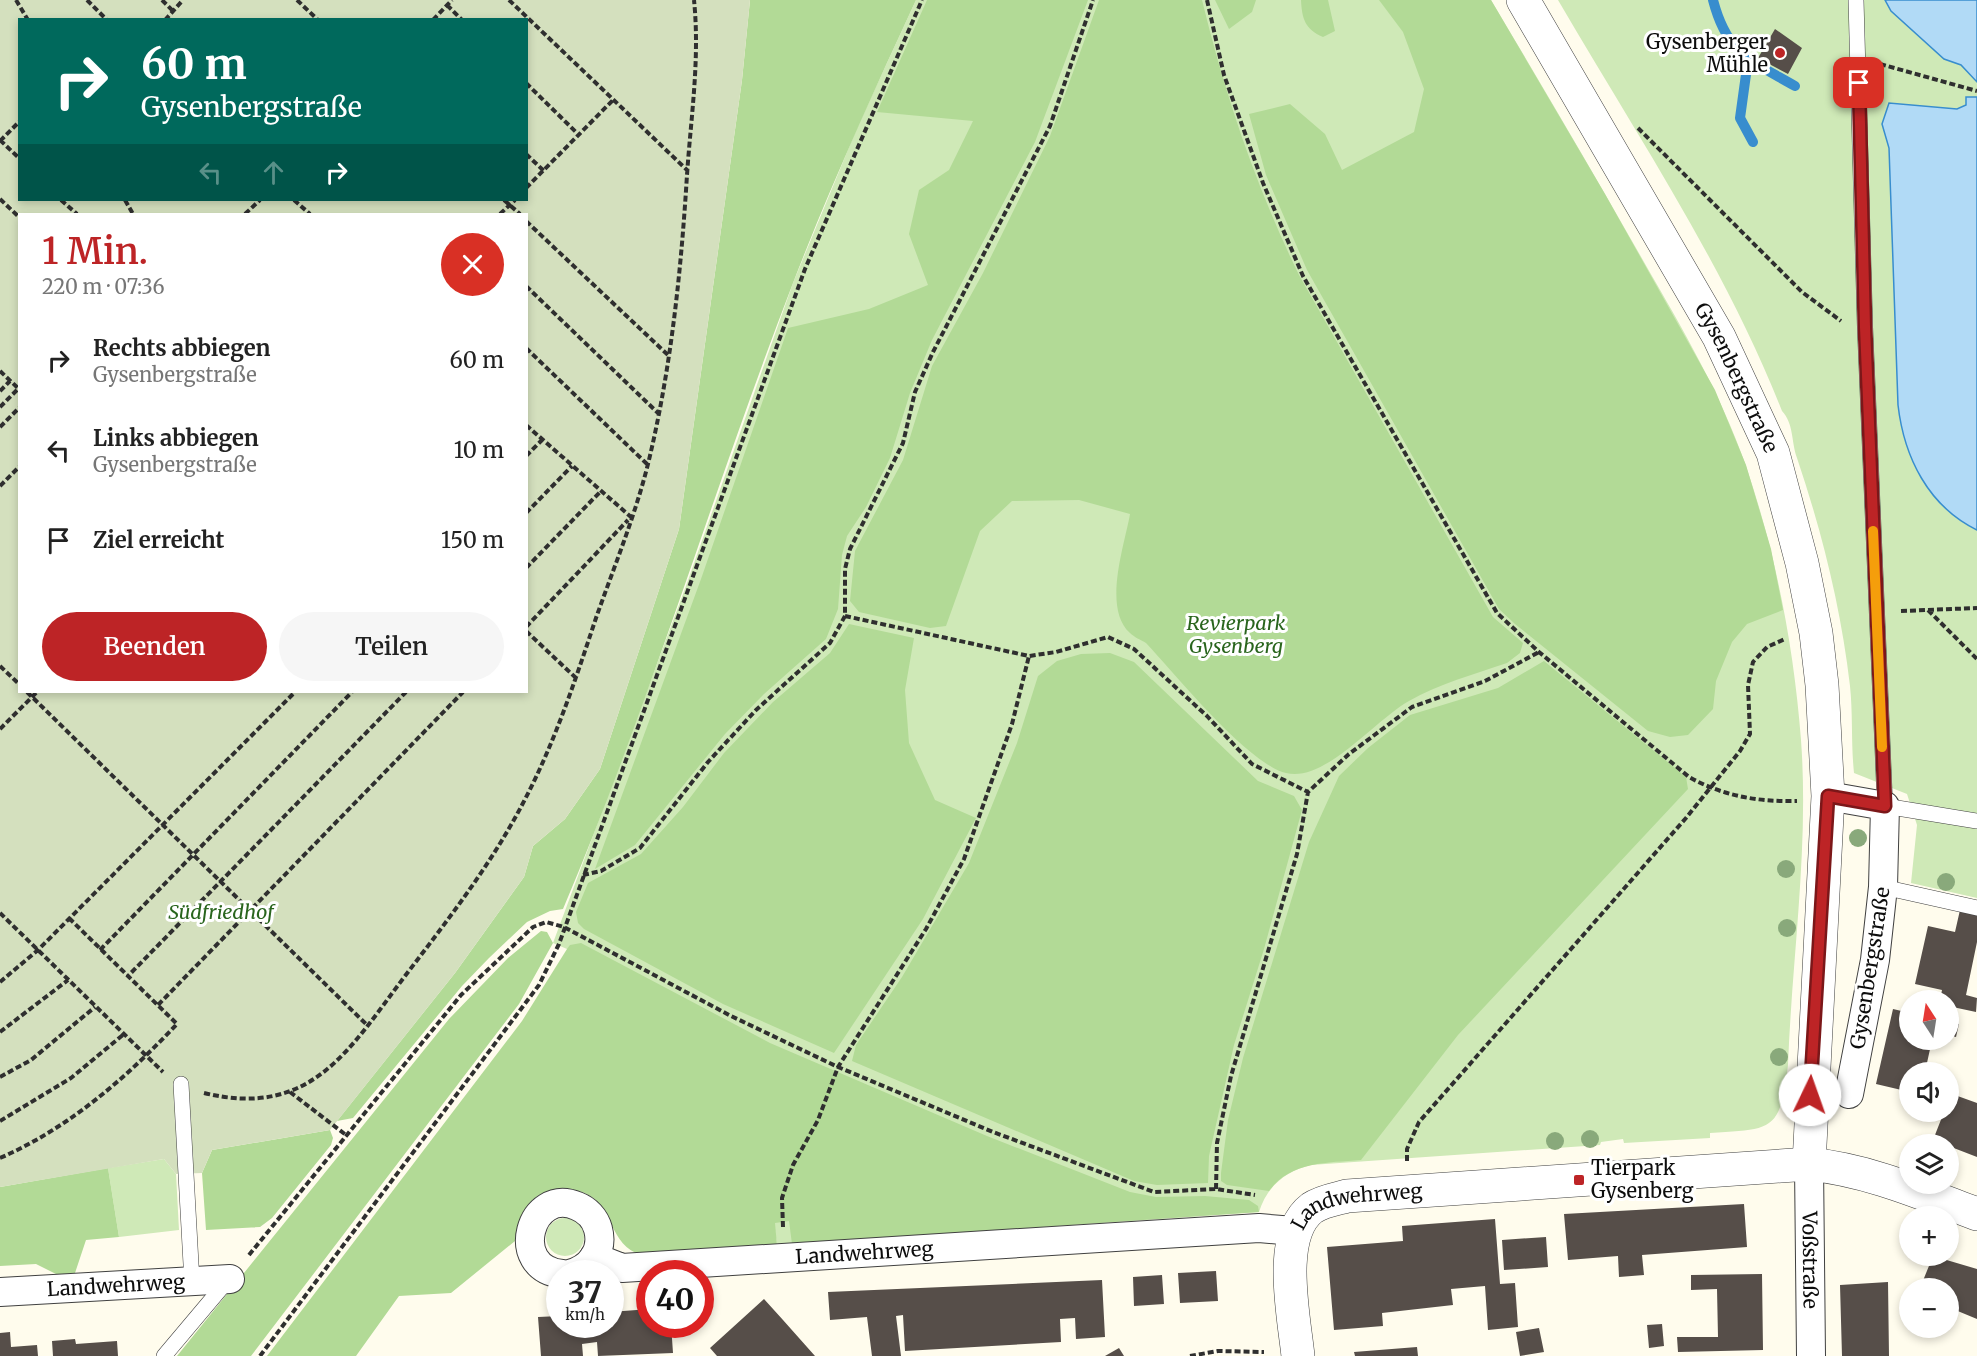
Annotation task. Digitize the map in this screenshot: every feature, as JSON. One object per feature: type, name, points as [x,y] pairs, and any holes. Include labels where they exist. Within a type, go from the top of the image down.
[{"type":"street","name":"Gysenbergstraße","points":[[1523,0],[1719,337],[1773,453],[1802,563],[1816,633],[1826,725],[1828,796],[1809,1164]]},
{"type":"street","points":[[1828,796],[1885,806]]},
{"type":"street","name":"Gysenbergstraße","points":[[1849,1094],[1875,960],[1883,887],[1885,806]]},
{"type":"street","name":"Landwehrweg","points":[[594,1257],[622,1268],[1259,1228],[1299,1223],[1313,1207],[1337,1198],[1408,1191],[1809,1164],[1843,1167],[1878,1177],[1977,1214]]},
{"type":"street","name":"Voßstraße","points":[[1809,1164],[1811,1356]]},
{"type":"street","points":[[546,1269],[537,1262],[529,1241],[534,1220],[551,1206],[573,1204],[591,1216],[600,1236],[592,1260]]},
{"type":"street","points":[[1297,1353],[1291,1245],[1299,1223]]},
{"type":"street","name":"Landwehrweg","points":[[0,1292],[230,1279]]},
{"type":"lane","name":"Gysenbergstraße","points":[[1856,0],[1865,327],[1885,806]]},
{"type":"lane","points":[[1885,806],[1977,821]]},
{"type":"lane","points":[[1883,887],[1977,908]]},
{"type":"lane","points":[[181,1084],[192,1282]]},
{"type":"lane","points":[[164,1356],[230,1279]]},
{"type":"path","points":[[16,0],[27,18]]},
{"type":"path","points":[[87,0],[105,18]]},
{"type":"path","points":[[162,0],[173,11]]},
{"type":"path","points":[[167,18],[183,0]]},
{"type":"path","points":[[297,0],[316,18]]},
{"type":"path","points":[[435,18],[452,0]]},
{"type":"path","points":[[509,0],[687,171]]},
{"type":"path","points":[[0,912],[146,1057],[181,1084],[222,1098],[257,1098],[290,1092],[318,1077],[339,1061],[367,1025],[472,887],[504,838],[554,740],[648,465],[669,356],[682,266],[687,171],[696,74],[694,0]]},
{"type":"path","points":[[260,1356],[539,986],[559,945],[583,875],[673,638],[805,269],[922,0]]},
{"type":"path","points":[[583,875],[601,872],[640,848],[708,762],[748,719],[830,643],[845,616],[845,569],[850,549],[903,443],[915,392],[933,352],[1050,126],[1093,0]]},
{"type":"path","points":[[1207,0],[1224,75],[1263,183],[1303,276],[1497,613],[1539,652],[1689,777],[1709,788],[1739,798],[1795,801],[1828,796]]},
{"type":"path","points":[[447,5],[460,18]]},
{"type":"path","points":[[1858,61],[1893,66],[1977,91]]},
{"type":"path","points":[[528,85],[579,135]]},
{"type":"path","points":[[528,186],[614,99]]},
{"type":"path","points":[[18,123],[0,141],[18,157]]},
{"type":"path","points":[[1634,123],[1802,292],[1836,319],[1865,327]]},
{"type":"path","points":[[528,156],[544,171]]},
{"type":"path","points":[[0,199],[18,216]]},
{"type":"path","points":[[62,201],[76,213]]},
{"type":"path","points":[[246,213],[259,201]]},
{"type":"path","points":[[295,201],[309,213]]},
{"type":"path","points":[[505,201],[519,213]]},
{"type":"path","points":[[501,213],[514,201]]},
{"type":"path","points":[[528,223],[669,356]]},
{"type":"path","points":[[528,288],[658,414]]},
{"type":"path","points":[[528,350],[648,465]]},
{"type":"path","points":[[0,372],[18,388]]},
{"type":"path","points":[[0,391],[10,381]]},
{"type":"path","points":[[0,408],[18,390]]},
{"type":"path","points":[[0,427],[18,409]]},
{"type":"path","points":[[528,427],[630,518]]},
{"type":"path","points":[[528,454],[542,441]]},
{"type":"path","points":[[528,511],[572,466]]},
{"type":"path","points":[[0,486],[18,468]]},
{"type":"path","points":[[528,566],[600,492]]},
{"type":"path","points":[[528,627],[630,518]]},
{"type":"path","points":[[1876,612],[1977,608]]},
{"type":"path","points":[[1927,610],[1977,659]]},
{"type":"path","points":[[845,616],[1029,656],[1056,652],[1108,637],[1134,649],[1207,716],[1252,764],[1308,792]]},
{"type":"path","points":[[528,631],[576,678]]},
{"type":"path","points":[[1408,1191],[1407,1149],[1419,1122],[1686,818],[1740,751],[1750,734],[1748,685],[1753,662],[1767,646],[1782,640],[1816,633]]},
{"type":"path","points":[[1216,1189],[1217,1143],[1231,1076],[1297,854],[1308,792],[1349,754],[1412,707],[1485,681],[1539,652]]},
{"type":"path","points":[[783,1257],[782,1198],[792,1165],[818,1120],[838,1066],[926,929],[964,860],[1012,724],[1029,656]]},
{"type":"path","points":[[0,666],[18,683]]},
{"type":"path","points":[[28,693],[367,1025]]},
{"type":"path","points":[[0,729],[36,693]]},
{"type":"path","points":[[0,982],[38,951],[294,693]]},
{"type":"path","points":[[100,950],[351,693]]},
{"type":"path","points":[[128,976],[405,693]]},
{"type":"path","points":[[158,1005],[463,693]]},
{"type":"path","points":[[0,1158],[53,1130],[98,1098],[146,1057],[177,1024],[69,918]]},
{"type":"path","points":[[230,1279],[469,987],[533,927],[546,922],[564,927],[731,1016],[838,1066],[993,1132],[1154,1192],[1216,1189],[1266,1197],[1299,1223]]},
{"type":"path","points":[[0,1032],[68,980]]},
{"type":"path","points":[[0,1077],[31,1060],[95,1007]]},
{"type":"path","points":[[0,1121],[71,1078],[124,1034]]},
{"type":"path","points":[[290,1092],[346,1135]]},
{"type":"path","points":[[1190,1356],[1218,1351],[1297,1353]]},
{"type":"green space","name":"Südfriedhof","points":[[0,0],[750,0],[742,80],[679,529],[600,769],[565,819],[533,846],[524,877],[455,973],[330,1130],[212,1150],[202,1173],[176,1174],[164,1159],[0,1187]]},
{"type":"green space","points":[[750,0],[916,0],[837,176],[793,283],[624,754],[563,909],[550,911],[527,922],[462,986],[353,1118],[337,1121],[455,973],[524,877],[533,846],[565,819],[600,769],[679,529],[742,80]]},
{"type":"green space","name":"Revierpark Gysenberg","points":[[916,0],[1491,0],[1658,287],[1713,387],[1746,466],[1775,567],[1798,705],[1803,821],[1788,1065],[1781,1103],[1770,1123],[1748,1130],[1710,1133],[1710,1138],[1624,1143],[1623,1139],[1601,1142],[1600,1145],[1311,1165],[1293,1171],[1272,1187],[1259,1212],[777,1245],[774,1223],[567,949],[553,943],[686,586],[793,283],[857,128]]},
{"type":"green space","points":[[927,0],[1088,0],[1035,142],[932,340],[910,393],[890,458],[866,507],[847,536],[842,555],[838,609],[826,639],[764,694],[725,734],[635,845],[595,869],[701,579],[788,328],[869,309],[928,285],[909,234],[919,190],[949,170],[973,121],[877,112]]},
{"type":"green space","points":[[1099,0],[1202,0],[1231,106],[1255,174],[1299,275],[1493,617],[1523,643],[1520,653],[1507,663],[1420,695],[1396,710],[1350,748],[1317,768],[1301,774],[1286,773],[1270,766],[1252,753],[1213,717],[1146,643],[1132,634],[1122,622],[1117,608],[1116,592],[1120,558],[1130,514],[1079,500],[1012,501],[980,531],[946,626],[930,628],[859,612],[850,601],[855,551],[903,460],[932,366],[983,273],[1050,136]]},
{"type":"green space","points":[[1215,0],[1256,0],[1252,12],[1229,29]]},
{"type":"green space","points":[[1301,0],[1328,0],[1335,31],[1323,37],[1312,31],[1302,13]]},
{"type":"green space","points":[[1379,0],[1491,0],[1605,194],[1715,390],[1746,465],[1771,549],[1783,610],[1747,624],[1732,642],[1716,681],[1713,709],[1688,735],[1670,737],[1648,731],[1499,609],[1307,270],[1266,175],[1249,114],[1290,104],[1325,134],[1342,170],[1414,132],[1424,89],[1403,32]]},
{"type":"green space","points":[[1558,0],[1977,0],[1977,898],[1911,883],[1917,825],[1907,794],[1854,773],[1850,686],[1836,599],[1815,514],[1795,452],[1789,421],[1782,411],[1734,304],[1707,253]]},
{"type":"green space","points":[[849,624],[914,638],[905,690],[909,743],[935,800],[976,818],[923,919],[834,1053],[723,1004],[584,929],[578,923],[576,912],[588,883],[641,854],[683,807],[724,753],[773,702],[830,653]]},
{"type":"green space","points":[[1110,653],[1134,662],[1258,781],[1294,796],[1302,810],[1264,949],[1234,1045],[1209,1156],[1208,1183],[1157,1185],[1134,1181],[852,1061],[856,1045],[902,977],[969,863],[1017,743],[1038,676],[1057,661],[1081,654]]},
{"type":"green space","points":[[1544,661],[1686,777],[1688,789],[1458,1035],[1361,1160],[1310,1165],[1288,1174],[1269,1191],[1227,1185],[1221,1181],[1221,1173],[1228,1120],[1243,1058],[1309,842],[1339,776],[1368,748],[1410,715],[1498,688]]},
{"type":"green space","points":[[541,931],[547,932],[553,943],[519,1004],[251,1356],[177,1356],[449,1019],[508,958]]},
{"type":"green space","points":[[581,943],[770,1043],[987,1136],[1130,1192],[1156,1197],[1205,1196],[1249,1200],[1258,1206],[1259,1212],[792,1244],[789,1221],[775,1223],[777,1245],[636,1253],[620,1239],[598,1202],[589,1195],[573,1190],[555,1190],[535,1198],[526,1208],[515,1241],[451,1293],[399,1296],[356,1356],[267,1356],[522,1021],[570,945]]},
{"type":"green space","points":[[330,1130],[333,1138],[331,1145],[272,1218],[260,1227],[206,1230],[202,1173],[212,1150]]},
{"type":"green space","points":[[164,1159],[176,1174],[179,1230],[119,1237],[108,1168]]},
{"type":"green space","points":[[108,1168],[119,1237],[86,1240],[75,1273],[58,1275],[36,1264],[0,1266],[0,1187]]},
{"type":"green space","points":[[565,1218],[578,1224],[584,1237],[578,1250],[565,1256],[552,1250],[546,1237],[552,1224]]},
{"type":"water","points":[[1885,0],[1977,0],[1977,82],[1961,65],[1944,59],[1891,11]]},
{"type":"water","points":[[1966,97],[1977,97],[1977,530],[1945,508],[1932,494],[1913,461],[1901,424],[1898,405],[1889,148],[1882,124],[1889,103],[1957,109],[1966,105]]},
{"type":"building","name":"Gysenberger Mühle","points":[[1775,29],[1802,48],[1788,74],[1758,58]]},
{"type":"building","points":[[1960,910],[1977,914],[1977,942],[1966,995],[1977,998],[1976,1012],[1959,1008],[1959,990],[1942,990],[1915,984],[1928,926],[1955,932]]},
{"type":"building","points":[[1893,1009],[1899,1010],[1899,1050],[1930,1050],[1927,1062],[1899,1062],[1899,1089],[1876,1084]]},
{"type":"building","points":[[1959,1097],[1977,1103],[1977,1157],[1959,1150],[1959,1134],[1935,1134],[1940,1122],[1959,1122]]},
{"type":"building","points":[[1744,1204],[1747,1247],[1642,1255],[1644,1275],[1619,1277],[1618,1256],[1568,1260],[1564,1214]]},
{"type":"building","points":[[1495,1219],[1500,1284],[1515,1283],[1518,1327],[1488,1330],[1485,1286],[1451,1289],[1453,1305],[1382,1313],[1383,1326],[1334,1330],[1327,1247],[1403,1241],[1402,1226]]},
{"type":"building","points":[[1546,1237],[1548,1267],[1504,1270],[1502,1240]]},
{"type":"building","points":[[1959,1264],[1977,1269],[1977,1319],[1959,1312],[1959,1278],[1924,1278],[1929,1266],[1959,1266]]},
{"type":"building","points":[[1216,1271],[1218,1301],[1180,1303],[1178,1273]]},
{"type":"building","points":[[1762,1274],[1763,1350],[1678,1352],[1677,1337],[1718,1337],[1717,1289],[1691,1290],[1691,1275]]},
{"type":"building","points":[[1162,1275],[1164,1304],[1134,1306],[1133,1277]]},
{"type":"building","points":[[1102,1280],[1105,1337],[1076,1339],[1075,1318],[1060,1319],[1061,1342],[905,1351],[903,1315],[896,1316],[901,1356],[872,1356],[867,1317],[830,1320],[828,1292]]},
{"type":"building","points":[[1888,1282],[1889,1356],[1842,1356],[1840,1285]]},
{"type":"building","points":[[764,1299],[815,1356],[717,1356],[710,1348]]},
{"type":"building","points":[[636,1310],[636,1338],[672,1338],[673,1353],[598,1356],[597,1342],[582,1344],[583,1356],[541,1356],[538,1317],[546,1317],[546,1338],[624,1338],[624,1311]]},
{"type":"building","points":[[1662,1324],[1664,1346],[1649,1348],[1647,1325]]},
{"type":"building","points":[[1539,1328],[1544,1352],[1520,1356],[1516,1332]]},
{"type":"building","points":[[10,1332],[11,1347],[37,1345],[38,1356],[0,1356],[0,1333]]},
{"type":"building","points":[[75,1339],[76,1344],[117,1341],[118,1356],[53,1356],[52,1341]]},
{"type":"building","points":[[1417,1347],[1418,1356],[1355,1356],[1354,1352]]},
{"type":"building","points":[[1119,1348],[1124,1356],[1105,1356]]},
{"type":"waterway","points":[[1713,0],[1725,33],[1742,54],[1795,86]]},
{"type":"waterway","points":[[1748,60],[1740,118],[1753,142]]},
{"type":"slow traffic","points":[[1873,531],[1882,747]]},
{"type":"place","name":"Gysenberger Mühle","points":[[1780,53]]},
{"type":"place","name":"Tierpark Gysenberg","points":[[1579,1180]]},
{"type":"route","points":[[1810,1095],[1828,796],[1885,806],[1865,327],[1859,83]]}]
